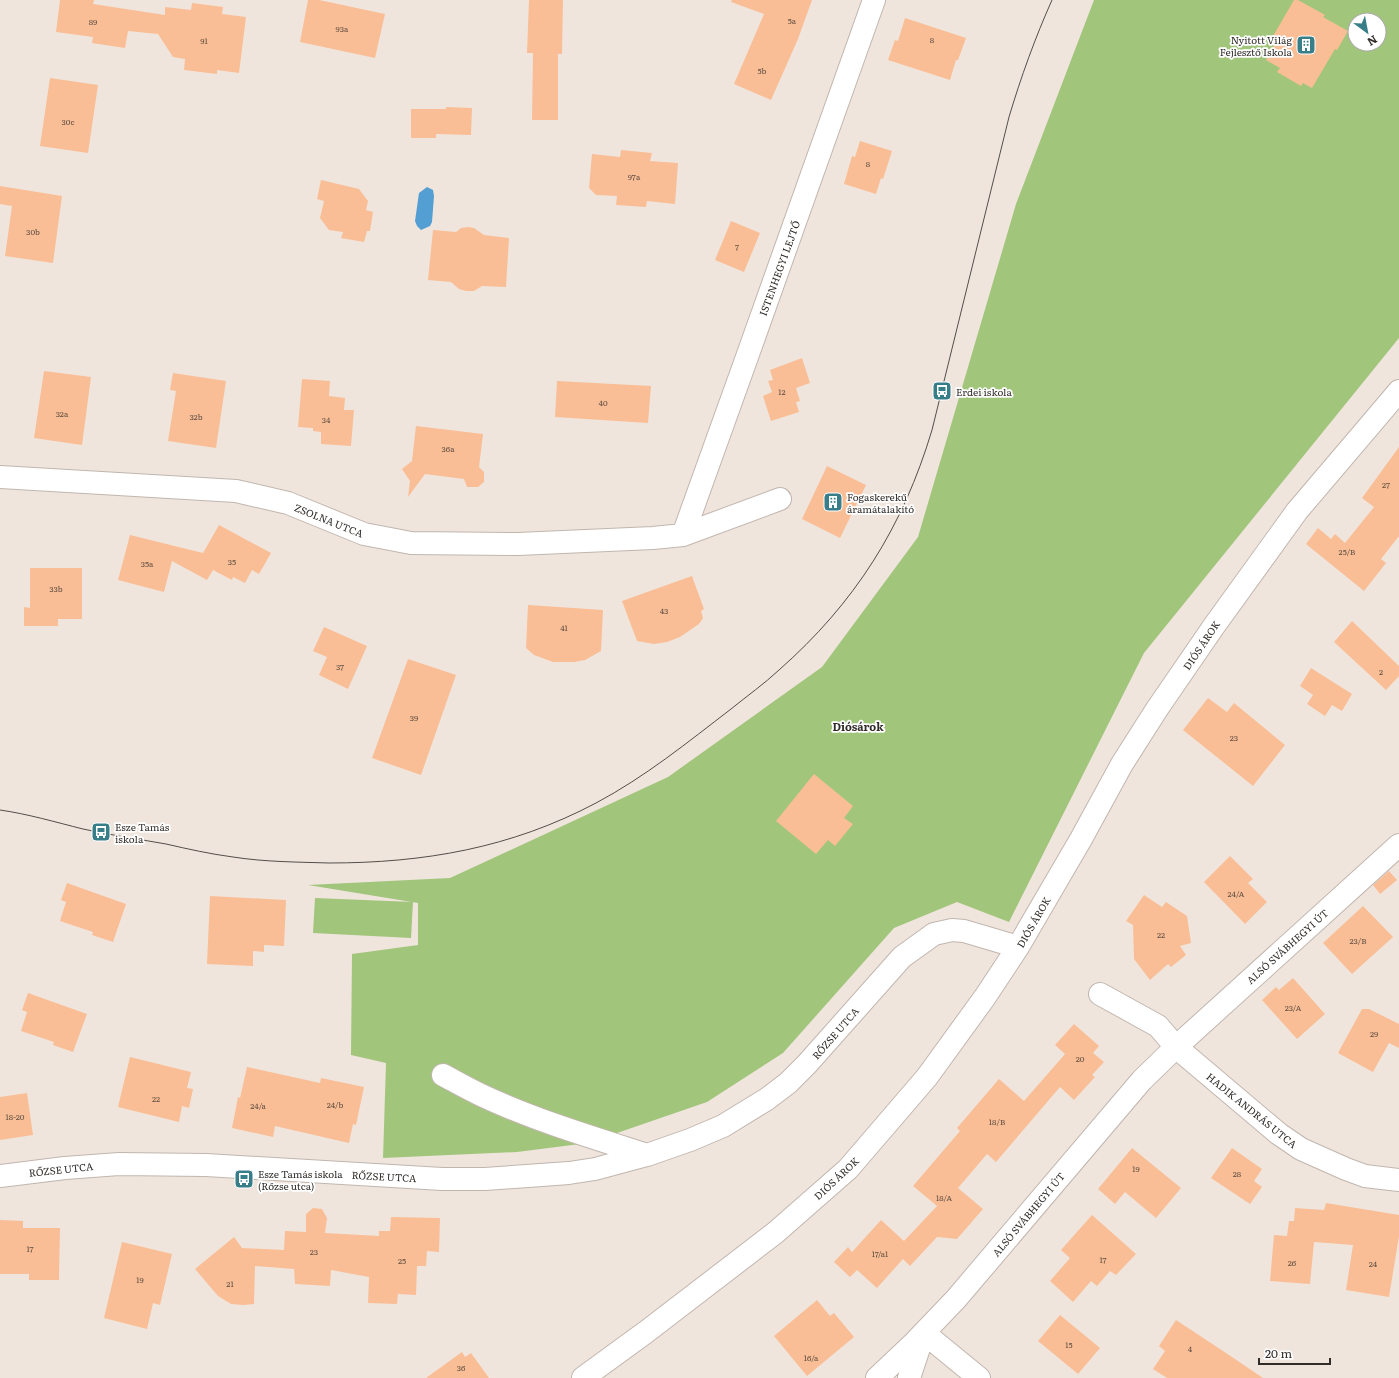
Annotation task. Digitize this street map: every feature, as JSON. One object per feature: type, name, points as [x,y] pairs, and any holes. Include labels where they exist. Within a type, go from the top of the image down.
[{"type":"street","name":"ISTENHEGYI LEJTŐ","points":[[683,535],[748,357],[874,0]]},
{"type":"street","name":"DIÓS ÁROK","points":[[583,1378],[646,1332],[775,1233],[848,1169],[927,1077],[1018,947],[1122,764],[1209,632],[1297,511],[1399,391]]},
{"type":"street","name":"ZSOLNA UTCA","points":[[0,477],[236,491],[288,503],[364,534],[411,543],[518,544],[653,538],[683,535],[780,499]]},
{"type":"street","name":"ALSÓ SVÁBHEGYI ÚT","points":[[876,1378],[924,1333],[956,1299],[1142,1080],[1176,1047],[1399,845]]},
{"type":"street","name":"RŐZSE UTCA","points":[[0,1176],[65,1168],[119,1164],[206,1165],[442,1179],[484,1179],[569,1173],[595,1169],[647,1155],[690,1140],[723,1126],[767,1099],[788,1083],[808,1064],[902,957],[934,934],[952,930],[964,931],[1018,947]]},
{"type":"street","points":[[1100,994],[1158,1026],[1176,1047]]},
{"type":"street","name":"HADIK ANDRÁS UTCA","points":[[1176,1047],[1279,1134],[1301,1149],[1365,1176],[1399,1180]]},
{"type":"street","points":[[443,1075],[481,1095],[527,1114],[578,1133],[647,1155]]},
{"type":"street","points":[[908,1378],[924,1333],[979,1378]]},
{"type":"green space","points":[[1094,0],[1399,0],[1399,338],[1144,653],[1009,922],[957,902],[894,928],[783,1053],[707,1102],[588,1143],[517,1152],[383,1158],[386,1063],[351,1055],[352,954],[418,945],[418,903],[308,885],[450,878],[668,777],[822,667],[918,537],[1016,204]]},
{"type":"green space","points":[[315,898],[413,902],[411,938],[313,933]]},
{"type":"water","points":[[427,187],[433,190],[434,196],[432,222],[430,226],[421,230],[415,221],[419,193]]},
{"type":"building","points":[[60,0],[94,0],[93,4],[165,15],[165,7],[191,10],[192,3],[223,7],[222,14],[246,17],[239,73],[217,70],[217,74],[184,70],[185,59],[173,57],[158,34],[128,31],[125,48],[92,43],[93,37],[56,32]]},
{"type":"building","points":[[308,0],[319,0],[385,14],[375,58],[300,42]]},
{"type":"building","points":[[529,0],[563,0],[562,54],[558,54],[558,120],[532,120],[533,53],[527,53]]},
{"type":"building","points":[[732,0],[812,0],[798,39],[771,100],[734,84],[764,14],[731,2]]},
{"type":"building","name":"Nyitott Világ Fejlesztő Iskola","points":[[1294,0],[1298,0],[1325,15],[1323,17],[1347,30],[1337,50],[1335,49],[1312,88],[1303,83],[1301,86],[1277,72],[1280,68],[1266,60],[1274,46],[1269,43]]},
{"type":"building","points":[[905,18],[966,38],[958,60],[956,60],[950,80],[888,60],[895,40],[898,41]]},
{"type":"building","points":[[50,78],[98,85],[88,153],[40,146]]},
{"type":"building","points":[[446,107],[472,108],[471,135],[436,134],[436,138],[411,138],[411,109],[446,109]]},
{"type":"building","points":[[860,141],[892,151],[883,179],[881,178],[876,194],[844,184],[852,156],[855,157]]},
{"type":"building","points":[[621,150],[652,153],[650,161],[678,163],[675,204],[647,201],[646,207],[616,205],[617,196],[596,195],[589,188],[592,154],[620,157]]},
{"type":"building","points":[[321,180],[359,189],[368,201],[366,210],[373,212],[370,231],[367,231],[364,242],[341,238],[343,232],[329,230],[320,218],[324,201],[317,199]]},
{"type":"building","points":[[0,186],[62,196],[53,263],[5,256],[12,206],[0,204]]},
{"type":"building","points":[[731,221],[760,233],[744,272],[715,260]]},
{"type":"building","points":[[461,228],[474,228],[484,235],[509,238],[506,287],[482,286],[474,291],[466,291],[459,289],[451,282],[428,280],[433,230],[456,232]]},
{"type":"building","points":[[802,358],[810,383],[796,388],[800,401],[796,402],[799,412],[771,421],[763,396],[772,392],[768,381],[773,380],[770,370]]},
{"type":"building","points":[[44,371],[91,377],[82,445],[34,438]]},
{"type":"building","points":[[173,373],[226,381],[216,448],[168,441],[176,391],[170,390]]},
{"type":"building","points":[[302,379],[330,381],[329,396],[345,398],[344,410],[354,410],[351,446],[321,444],[321,432],[313,431],[313,428],[298,427]]},
{"type":"building","points":[[557,381],[651,386],[648,423],[555,417]]},
{"type":"building","points":[[416,426],[483,434],[479,467],[484,472],[484,482],[478,487],[467,487],[464,479],[425,474],[408,497],[410,481],[402,469],[412,461]]},
{"type":"building","points":[[1399,447],[1399,536],[1381,559],[1386,563],[1364,591],[1306,544],[1318,528],[1331,539],[1335,534],[1345,543],[1374,507],[1362,498]]},
{"type":"building","name":"Fogaskerekű áramátalakító","points":[[827,466],[866,485],[840,538],[802,519]]},
{"type":"building","points":[[219,525],[271,553],[259,574],[252,570],[245,583],[233,577],[232,580],[213,570],[207,580],[172,561],[164,592],[118,580],[130,535],[203,553]]},
{"type":"building","points":[[30,568],[82,568],[82,619],[58,619],[58,626],[24,626],[24,607],[30,608]]},
{"type":"building","points":[[692,576],[704,609],[701,611],[703,618],[699,624],[680,637],[667,642],[654,644],[637,641],[622,601]]},
{"type":"building","points":[[528,605],[603,610],[601,651],[585,660],[574,662],[553,662],[534,655],[526,648]]},
{"type":"building","points":[[1352,621],[1399,666],[1399,676],[1386,690],[1334,642]]},
{"type":"building","points":[[324,627],[367,646],[348,689],[319,675],[327,657],[313,651]]},
{"type":"building","points":[[408,659],[456,675],[421,775],[372,758]]},
{"type":"building","points":[[1311,668],[1352,694],[1342,711],[1332,705],[1325,716],[1307,704],[1313,695],[1300,686]]},
{"type":"building","points":[[1208,698],[1227,712],[1234,703],[1285,745],[1253,786],[1183,730]]},
{"type":"building","points":[[814,774],[853,806],[844,818],[853,824],[835,846],[828,840],[816,854],[776,821]]},
{"type":"building","points":[[1230,856],[1253,879],[1248,883],[1267,902],[1245,924],[1204,882]]},
{"type":"building","points":[[1389,871],[1397,880],[1380,894],[1373,885]]},
{"type":"building","points":[[67,883],[126,904],[113,942],[92,935],[93,932],[60,921],[66,902],[61,900]]},
{"type":"building","points":[[1144,895],[1162,907],[1166,902],[1187,916],[1191,943],[1180,946],[1186,955],[1171,967],[1168,964],[1150,980],[1134,959],[1133,925],[1126,921]]},
{"type":"building","points":[[210,896],[286,900],[284,946],[264,945],[264,952],[253,951],[253,966],[207,964]]},
{"type":"building","points":[[1363,906],[1393,937],[1352,974],[1323,943]]},
{"type":"building","points":[[1293,978],[1325,1014],[1297,1039],[1262,1000],[1276,987],[1279,990]]},
{"type":"building","points":[[28,993],[87,1014],[73,1052],[53,1045],[54,1042],[21,1031],[27,1012],[22,1010]]},
{"type":"building","points":[[1362,1009],[1369,1009],[1399,1024],[1399,1048],[1389,1043],[1373,1072],[1338,1053]]},
{"type":"building","points":[[1074,1024],[1099,1046],[1093,1053],[1104,1062],[1092,1075],[1095,1077],[1074,1100],[1060,1087],[996,1162],[987,1154],[958,1188],[983,1209],[957,1239],[937,1237],[910,1266],[903,1259],[877,1288],[857,1270],[850,1277],[834,1262],[848,1247],[852,1252],[881,1220],[904,1241],[937,1206],[913,1186],[960,1131],[957,1128],[999,1079],[1024,1101],[1065,1054],[1055,1045]]},
{"type":"building","points":[[130,1057],[191,1072],[187,1088],[193,1089],[189,1108],[182,1106],[179,1122],[118,1107]]},
{"type":"building","points":[[247,1067],[320,1083],[321,1078],[364,1087],[356,1125],[353,1124],[349,1143],[275,1126],[273,1137],[232,1128],[238,1097],[240,1098]]},
{"type":"building","points":[[27,1093],[33,1135],[0,1140],[0,1097]]},
{"type":"building","points":[[1132,1148],[1181,1188],[1156,1218],[1125,1192],[1115,1204],[1098,1189]]},
{"type":"building","points":[[1232,1148],[1262,1169],[1254,1181],[1262,1187],[1250,1204],[1211,1178]]},
{"type":"building","points":[[1326,1203],[1399,1215],[1399,1236],[1389,1297],[1346,1290],[1353,1245],[1314,1242],[1310,1284],[1270,1281],[1274,1235],[1287,1236],[1289,1221],[1294,1221],[1295,1208],[1324,1210]]},
{"type":"building","points":[[313,1208],[322,1209],[327,1218],[325,1233],[379,1236],[379,1231],[390,1231],[391,1217],[440,1218],[439,1252],[427,1251],[426,1266],[417,1266],[416,1295],[398,1294],[397,1304],[368,1303],[369,1277],[331,1270],[330,1286],[295,1284],[294,1269],[255,1266],[254,1304],[231,1304],[218,1296],[195,1269],[234,1237],[242,1248],[284,1250],[285,1231],[306,1232],[306,1214]]},
{"type":"building","points":[[1092,1215],[1136,1254],[1116,1275],[1110,1271],[1097,1286],[1091,1281],[1073,1302],[1050,1281],[1070,1258],[1061,1250]]},
{"type":"building","points":[[0,1220],[23,1221],[23,1228],[60,1228],[59,1280],[29,1280],[29,1274],[0,1274]]},
{"type":"building","points":[[122,1242],[172,1254],[160,1305],[153,1303],[147,1329],[104,1318]]},
{"type":"building","points":[[817,1300],[830,1316],[834,1313],[854,1337],[807,1376],[774,1336]]},
{"type":"building","points":[[1060,1315],[1100,1348],[1078,1374],[1038,1341]]},
{"type":"building","points":[[1176,1320],[1263,1378],[1167,1378],[1153,1369],[1165,1351],[1159,1346]]},
{"type":"building","points":[[462,1352],[465,1357],[471,1353],[489,1378],[426,1378]]},
{"type":"tram line","points":[[0,810],[83,829],[245,859],[281,862],[329,863],[399,860],[433,856],[499,842],[564,818],[596,803],[632,782],[699,734],[773,675],[831,618],[873,561],[891,531],[907,499],[932,430],[1009,117],[1018,87],[1052,0]]},
{"type":"place","name":"Nyitott Világ Fejlesztő Iskola","points":[[1306,45]]},
{"type":"place","name":"Erdei iskola","points":[[942,391]]},
{"type":"place","name":"Fogaskerekű áramátalakító","points":[[833,502]]},
{"type":"place","name":"Esze Tamás iskola","points":[[101,832]]},
{"type":"place","name":"Esze Tamás iskola (Rőzse utca)","points":[[244,1179]]},
{"type":"district","name":"Diósárok","points":[[858,726]]}]
